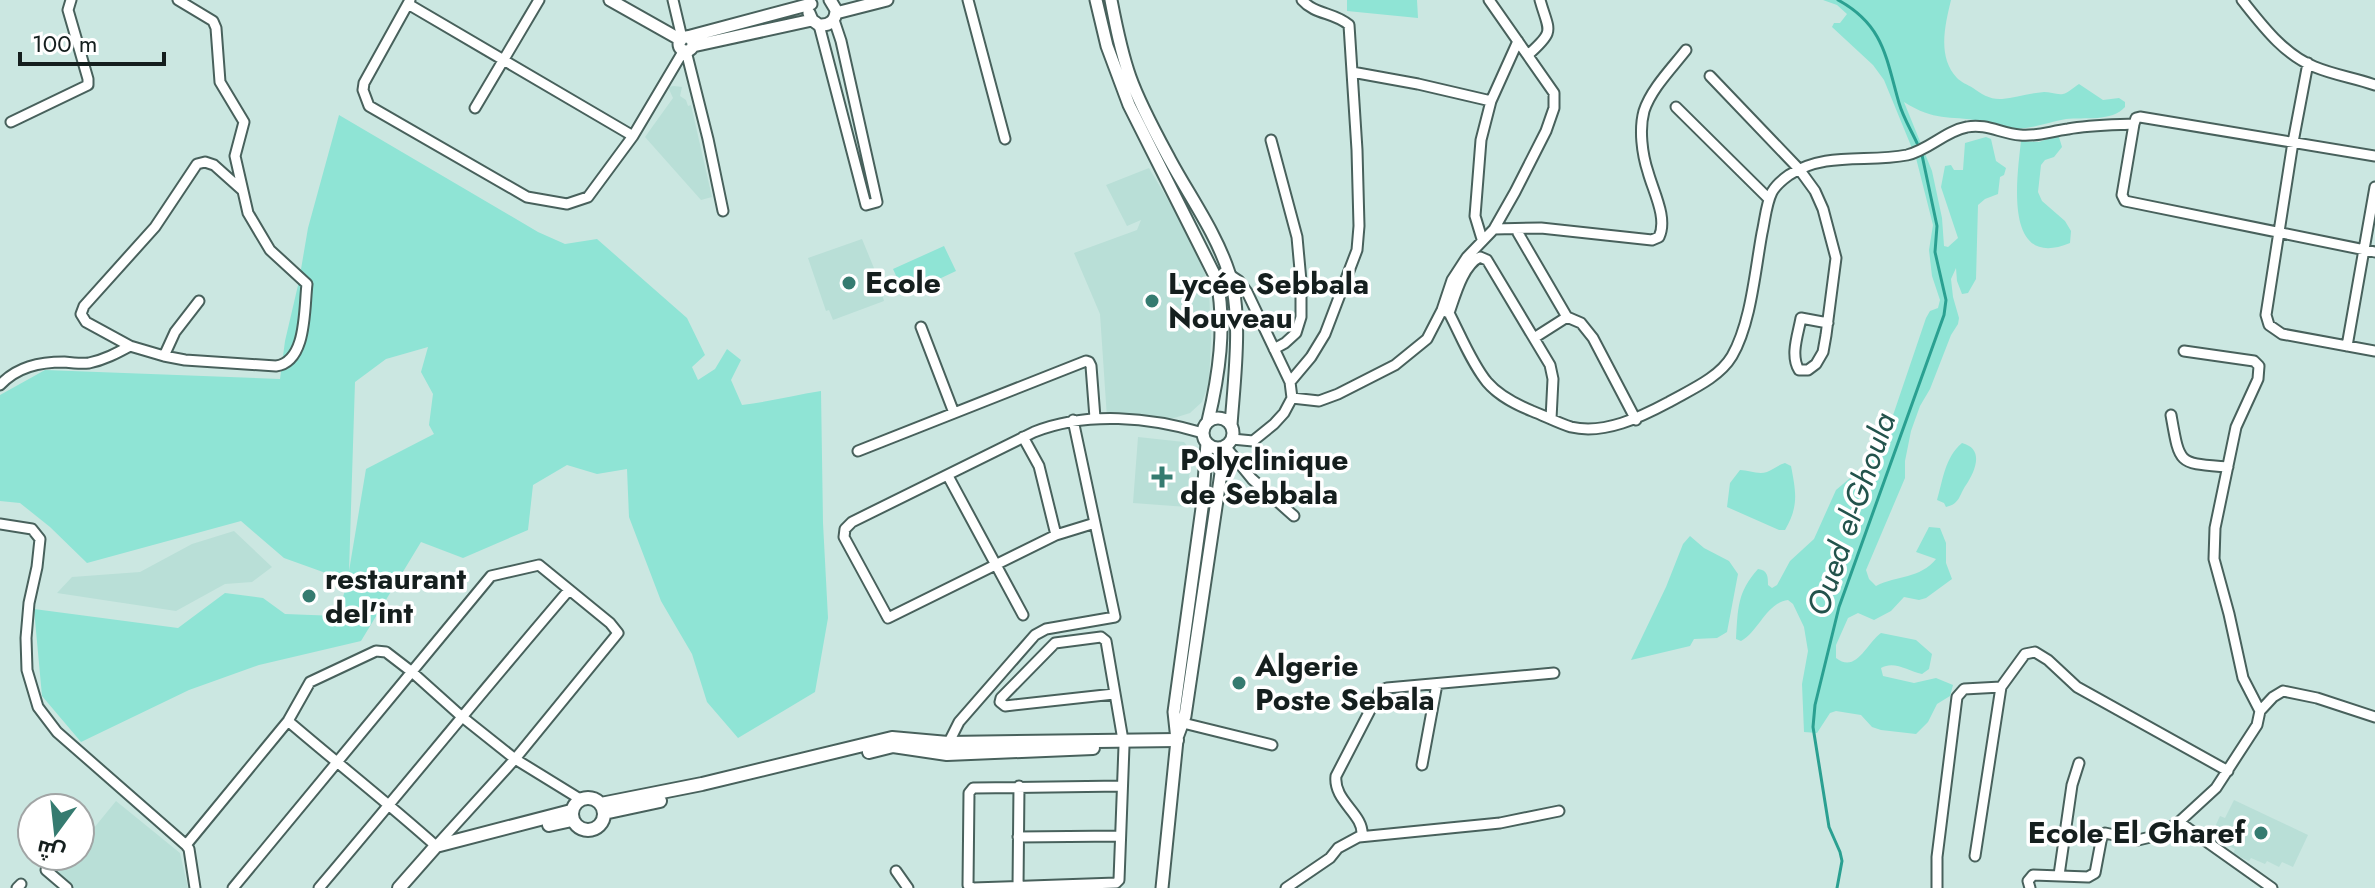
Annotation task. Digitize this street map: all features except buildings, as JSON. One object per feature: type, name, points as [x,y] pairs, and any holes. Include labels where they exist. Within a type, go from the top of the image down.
[{"type":"main road","points":[[603,809],[893,746],[946,749],[1176,744]]},
{"type":"main road","points":[[405,888],[437,852],[572,815],[580,799],[595,799],[603,809],[603,821],[598,827],[583,830],[577,826],[572,815]]},
{"type":"main road","points":[[399,888],[436,846],[572,815]]},
{"type":"street","points":[[11,122],[88,85],[68,10],[71,0]]},
{"type":"street","points":[[178,0],[213,21],[216,28],[220,82],[244,122],[235,156],[248,213],[270,250],[307,284],[300,343],[293,359],[283,365],[185,360],[130,346],[86,322],[81,314],[84,306],[155,227],[197,164],[205,162],[214,165],[242,190]]},
{"type":"street","points":[[475,108],[539,0]]},
{"type":"street","points":[[610,0],[686,44],[816,22],[827,25],[835,17],[887,0]]},
{"type":"street","points":[[673,0],[686,44],[723,211]]},
{"type":"street","points":[[813,1],[809,15],[816,22],[866,205],[877,202],[835,6],[831,0]]},
{"type":"street","points":[[968,0],[1005,139]]},
{"type":"street","points":[[1096,0],[1107,46],[1129,105],[1217,280],[1220,298],[1217,383],[1204,427],[1202,508],[1174,712],[1176,744],[1162,888]]},
{"type":"street","points":[[1111,0],[1130,79],[1169,159],[1219,247],[1230,275],[1234,298],[1233,432],[1228,443],[1183,723],[1176,744]]},
{"type":"street","points":[[1290,382],[1311,357],[1337,307],[1357,250],[1359,201],[1349,25],[1340,17],[1315,11],[1302,0]]},
{"type":"street","points":[[1489,0],[1554,93],[1554,108],[1540,144],[1494,229],[1467,257],[1452,280],[1445,312],[1484,379],[1494,390],[1513,403],[1573,427],[1636,420],[1697,386],[1731,359],[1748,309],[1769,199],[1780,182],[1799,169],[1834,159],[1908,155],[1951,132],[1968,127],[1983,126],[2019,135],[2038,135],[2069,128],[2134,124]]},
{"type":"street","points":[[1528,55],[1549,31],[1540,0]]},
{"type":"street","points":[[2242,0],[2276,40],[2308,63],[2375,85]]},
{"type":"street","points":[[633,136],[409,2],[364,83],[363,90],[369,106],[527,197],[562,204],[588,197],[633,136],[686,44],[813,1]]},
{"type":"street","points":[[1482,239],[1475,216],[1481,140],[1491,101],[1518,41]]},
{"type":"street","points":[[1494,229],[1541,228],[1652,240],[1659,237],[1662,233],[1661,215],[1645,161],[1643,113],[1686,50]]},
{"type":"street","points":[[2308,63],[2266,315],[2269,325],[2282,334],[2375,351]]},
{"type":"street","points":[[1352,72],[1491,101]]},
{"type":"street","points":[[1710,76],[1799,169],[1815,191],[1835,247],[1835,268],[1828,323],[1823,352],[1816,364],[1808,370],[1799,370],[1794,357],[1801,318],[1828,323]]},
{"type":"street","points":[[1676,107],[1769,199]]},
{"type":"street","points":[[2375,156],[2140,117],[2134,124],[2122,195],[2125,201],[2375,252]]},
{"type":"street","points":[[1271,140],[1297,237],[1301,293],[1301,317],[1296,333],[1274,349]]},
{"type":"street","points":[[2347,346],[2375,187]]},
{"type":"street","points":[[1518,233],[1567,317],[1581,323],[1593,338],[1636,420]]},
{"type":"street","points":[[1292,398],[1319,401],[1329,398],[1395,365],[1427,339],[1472,263],[1477,258],[1484,258],[1490,263],[1551,371],[1551,419]]},
{"type":"street","points":[[1095,523],[1056,535],[888,618],[844,537],[845,529],[852,522],[1053,424],[1095,418],[1178,426],[1205,438],[1215,448],[1257,439],[1284,413],[1292,398],[1290,382],[1247,292],[1230,275]]},
{"type":"street","points":[[164,356],[175,332],[199,301]]},
{"type":"street","points":[[1534,338],[1567,317]]},
{"type":"street","points":[[921,327],[954,413]]},
{"type":"street","points":[[0,385],[12,373],[26,367],[49,362],[87,363],[130,346]]},
{"type":"street","points":[[2184,351],[2258,363],[2258,379],[2236,427],[2215,528],[2214,559],[2243,678],[2260,711]]},
{"type":"street","points":[[858,451],[1086,361],[1091,366],[1095,418]]},
{"type":"street","points":[[2171,415],[2176,444],[2183,459],[2190,464],[2228,467]]},
{"type":"street","points":[[1208,421],[1220,418],[1231,425]]},
{"type":"street","points":[[946,749],[959,722],[1035,635],[1046,629],[1115,617],[1073,420]]},
{"type":"street","points":[[1023,437],[1039,466],[1056,535]]},
{"type":"street","points":[[1228,443],[1252,479],[1294,516]]},
{"type":"street","points":[[948,476],[1023,615]]},
{"type":"street","points":[[0,524],[32,529],[40,539],[26,638],[27,670],[38,707],[57,732],[186,845],[195,888]]},
{"type":"street","points":[[233,888],[336,761],[491,576],[539,565],[618,633],[515,759],[436,846],[390,805],[336,761],[288,721]]},
{"type":"street","points":[[319,888],[569,590]]},
{"type":"street","points":[[1114,694],[1005,706],[1000,702],[1055,643],[1101,637],[1106,641],[1123,743],[1122,786],[1120,836],[1119,880],[1116,883],[1018,887],[973,888],[968,885],[969,793],[973,788],[1122,786]]},
{"type":"street","points":[[186,845],[288,721],[310,682],[376,651],[386,652],[412,672],[515,759],[580,799]]},
{"type":"street","points":[[1975,856],[2001,687],[2025,654],[2035,652],[2077,687],[2228,771]]},
{"type":"street","points":[[1359,837],[1363,827],[1339,795],[1336,776],[1380,691],[1554,673]]},
{"type":"street","points":[[1422,765],[1437,684]]},
{"type":"street","points":[[1937,888],[1937,857],[1957,697],[1964,689],[2001,687]]},
{"type":"street","points":[[2030,888],[2028,881],[2033,875],[2088,877],[2095,873],[2105,833],[2138,840],[2159,835],[2179,822],[2216,788],[2257,725],[2260,711],[2283,691],[2317,698],[2375,717]]},
{"type":"street","points":[[1183,723],[1272,745]]},
{"type":"street","points":[[2059,875],[2072,785],[2079,763]]},
{"type":"street","points":[[1018,887],[1019,786]]},
{"type":"street","points":[[1286,888],[1330,858],[1338,848],[1359,837],[1500,823],[1559,811]]},
{"type":"street","points":[[2179,822],[2272,888]]},
{"type":"street","points":[[1018,837],[1120,836]]},
{"type":"street","points":[[896,871],[908,888]]},
{"type":"street","points":[[48,872],[67,888]]},
{"type":"shaded area","points":[[668,87],[682,87],[680,96],[688,106],[691,105],[712,197],[701,200],[645,137],[673,98]]},
{"type":"shaded area","name":"Lycée Sebbala Nouveau","points":[[1149,168],[1189,235],[1205,274],[1209,289],[1211,339],[1209,383],[1202,402],[1190,413],[1174,418],[1107,418],[1100,314],[1074,253],[1137,230],[1141,220],[1127,226],[1106,185]]},
{"type":"shaded area","name":"Ecole","points":[[862,239],[883,290],[884,301],[833,320],[829,310],[826,311],[808,258]]},
{"type":"shaded area","name":"Polyclinique de Sebbala","points":[[1138,437],[1184,442],[1191,451],[1187,507],[1133,503]]},
{"type":"shaded area","points":[[234,531],[272,567],[252,582],[225,584],[176,611],[57,593],[72,577],[140,572],[192,544]]},
{"type":"shaded area","name":"Ecole El Gharef","points":[[2234,800],[2308,835],[2293,867],[2282,862],[2279,867],[2267,861],[2265,864],[2251,858],[2249,861],[2233,854],[2235,849],[2220,842],[2223,836],[2213,831],[2220,816],[2225,818]]},
{"type":"shaded area","points":[[116,801],[180,853],[188,888],[67,888],[54,877],[58,872],[96,872],[96,825]]},
{"type":"green space","points":[[1347,0],[1417,0],[1418,18],[1347,11]]},
{"type":"green space","points":[[1823,0],[1951,0],[1944,40],[1947,60],[1957,78],[1979,92],[1998,99],[2044,92],[2061,94],[2079,84],[2103,100],[2119,98],[2125,102],[2125,107],[2119,112],[2105,117],[2066,119],[2017,129],[1933,115],[1904,102],[1932,171],[1942,218],[1944,246],[1948,247],[1958,238],[1941,187],[1945,166],[1963,170],[1965,143],[1986,137],[1991,139],[1996,161],[2006,168],[2000,177],[1998,194],[1978,205],[1976,279],[1968,293],[1962,294],[1956,268],[1951,279],[1958,324],[1920,406],[1911,431],[1905,478],[1866,570],[1876,586],[1923,570],[1936,559],[1916,552],[1929,527],[1940,528],[1946,543],[1946,563],[1952,579],[1926,598],[1904,597],[1891,611],[1874,620],[1858,613],[1848,618],[1836,645],[1836,658],[1843,662],[1855,660],[1881,633],[1916,640],[1932,654],[1929,669],[1922,674],[1896,666],[1881,668],[1883,676],[1914,683],[1936,678],[1953,685],[1950,696],[1937,704],[1928,722],[1916,734],[1881,730],[1872,727],[1861,715],[1836,711],[1830,713],[1817,733],[1804,732],[1802,684],[1808,651],[1804,627],[1788,600],[1774,606],[1741,641],[1736,639],[1740,601],[1751,577],[1758,569],[1767,574],[1768,585],[1772,588],[1777,585],[1790,561],[1814,539],[1836,490],[1870,461],[1888,430],[1926,318],[1930,311],[1938,308],[1940,300],[1932,276],[1929,250],[1933,225],[1916,158],[1884,80],[1873,65],[1832,27],[1847,14],[1837,5]]},
{"type":"green space","points":[[339,115],[538,232],[565,244],[597,239],[687,318],[705,355],[692,367],[698,380],[715,369],[727,349],[741,360],[731,380],[742,405],[821,391],[828,618],[815,692],[738,738],[707,702],[692,654],[661,601],[629,517],[627,469],[597,474],[567,465],[533,485],[528,530],[463,558],[421,542],[361,641],[259,665],[189,690],[81,742],[42,696],[34,609],[178,628],[225,593],[263,598],[285,614],[337,616],[348,581],[284,558],[241,521],[87,563],[20,503],[0,501],[0,395],[45,370],[280,379],[308,228]],"holes":[[[428,347],[421,372],[433,394],[429,425],[434,434],[366,469],[349,571],[355,382],[386,359]]]},
{"type":"green space","points":[[2059,137],[2062,147],[2041,165],[2038,192],[2042,201],[2065,221],[2071,231],[2070,243],[2048,248],[2034,244],[2024,233],[2017,197],[2021,141],[2039,142]]},
{"type":"green space","points":[[944,246],[956,271],[905,295],[893,269]]},
{"type":"green space","points":[[1962,443],[1974,450],[1975,467],[1959,499],[1946,507],[1937,500],[1948,462]]},
{"type":"green space","points":[[1785,463],[1791,466],[1795,499],[1793,514],[1785,530],[1727,507],[1730,483],[1740,470],[1764,473]]},
{"type":"green space","points":[[1690,536],[1704,548],[1729,561],[1738,574],[1727,632],[1717,638],[1694,639],[1690,646],[1631,660],[1683,544]]},
{"type":"waterway","name":"Oued el-Ghoula","points":[[1838,0],[1865,20],[1881,44],[1901,108],[1917,143]]},
{"type":"waterway","name":"Oued el-Ghoula","points":[[1837,888],[1842,861],[1829,827],[1813,727],[1815,705],[1839,607],[1944,315],[1946,300],[1935,252],[1937,226],[1922,155]]},
{"type":"place","name":"Ecole","points":[[849,283]]},
{"type":"place","name":"Lycée Sebbala Nouveau","points":[[1152,301]]},
{"type":"place","name":"Polyclinique de Sebbala","points":[[1162,477]]},
{"type":"place","name":"restaurant del'int","points":[[309,596]]},
{"type":"place","name":"Algerie Poste Sebala","points":[[1239,683]]},
{"type":"place","name":"Ecole El Gharef","points":[[2261,833]]}]
